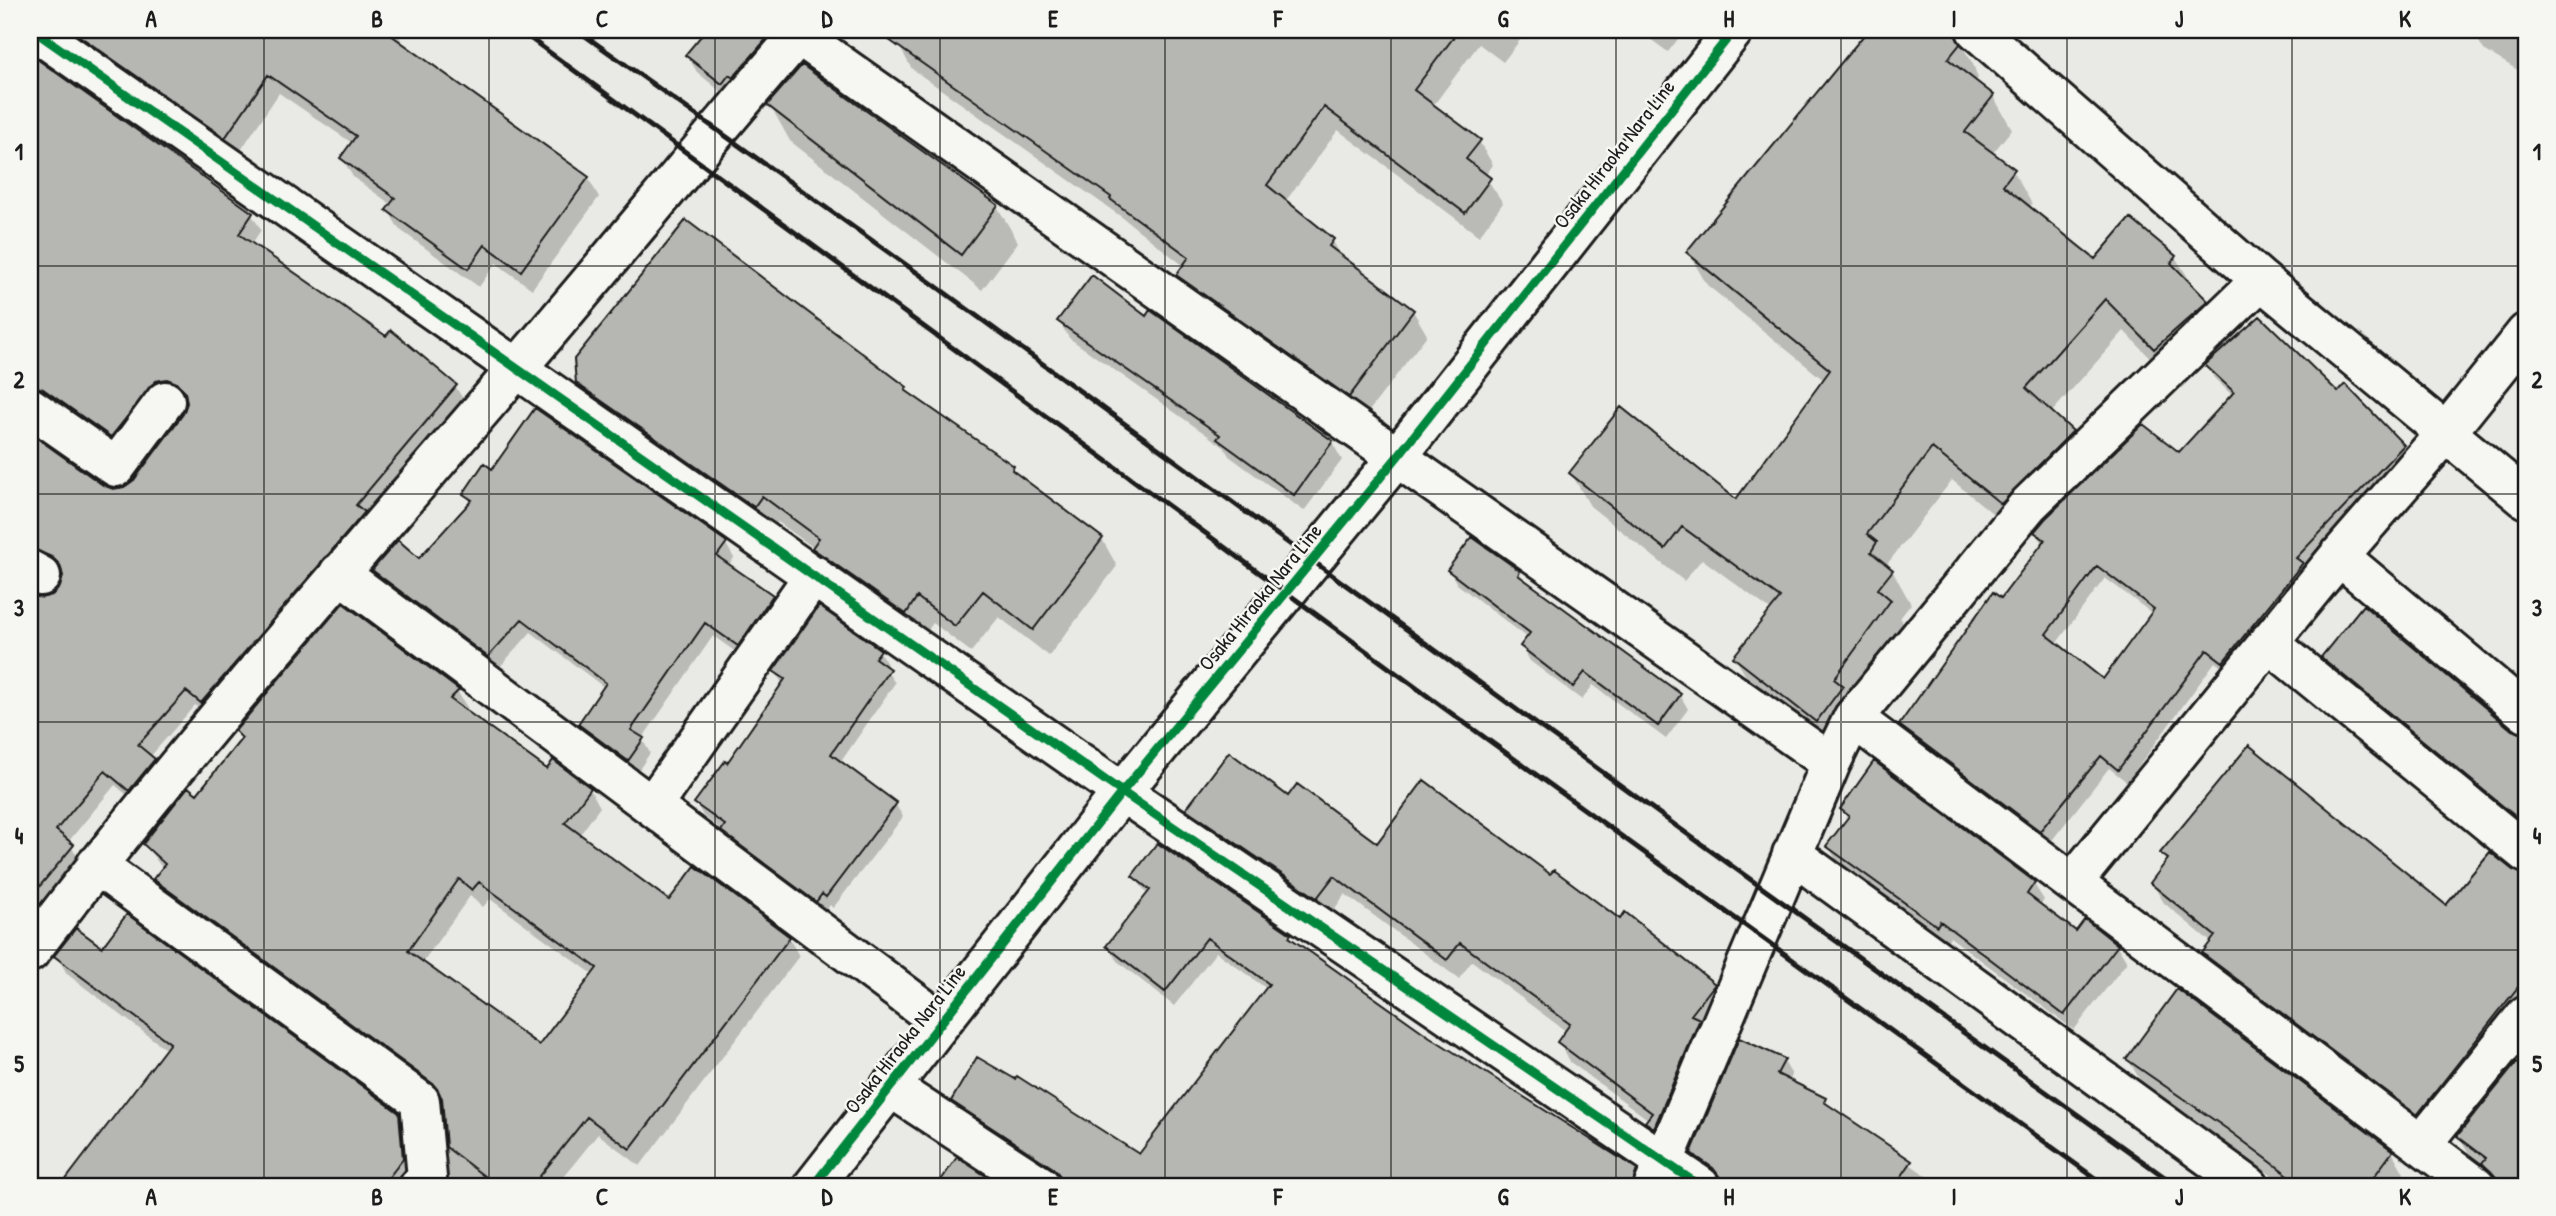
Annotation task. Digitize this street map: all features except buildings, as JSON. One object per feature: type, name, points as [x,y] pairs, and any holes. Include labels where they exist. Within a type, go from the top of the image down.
[{"type":"street","points":[[33,30],[814,575],[1658,1174],[1700,1186]]},
{"type":"street","name":"Osaka Hiraoka Nara Line","points":[[813,1186],[1122,792],[1398,456],[1734,30]]},
{"type":"street","points":[[1976,30],[2260,280],[2526,499]]},
{"type":"street","points":[[30,952],[96,865],[339,573],[518,367],[797,31],[1831,763]]},
{"type":"street","points":[[1658,1174],[1831,763],[1853,718],[2029,504],[2260,280]]},
{"type":"street","points":[[2074,881],[2339,556],[2445,434],[2526,333]]},
{"type":"street","points":[[30,407],[116,467],[165,401]]},
{"type":"street","points":[[2339,556],[2526,713]]},
{"type":"street","points":[[339,573],[941,1022]]},
{"type":"street","points":[[652,806],[814,575]]},
{"type":"street","points":[[2269,642],[2526,853]]},
{"type":"street","points":[[1853,718],[2074,881],[2476,1186]]},
{"type":"street","points":[[1792,855],[2249,1186]]},
{"type":"street","points":[[96,865],[420,1101],[432,1183]]},
{"type":"street","points":[[2421,1144],[2526,1015]]},
{"type":"street","points":[[890,1087],[1041,1186]]},
{"type":"railway","points":[[519,30],[1444,708],[2106,1186]]},
{"type":"railway","points":[[577,30],[933,284],[1679,828],[2177,1186]]},
{"type":"cycle path","points":[[33,30],[1122,792],[1700,1186]]},
{"type":"cycle path","points":[[813,1186],[1122,792],[1398,456],[1734,30]]}]
